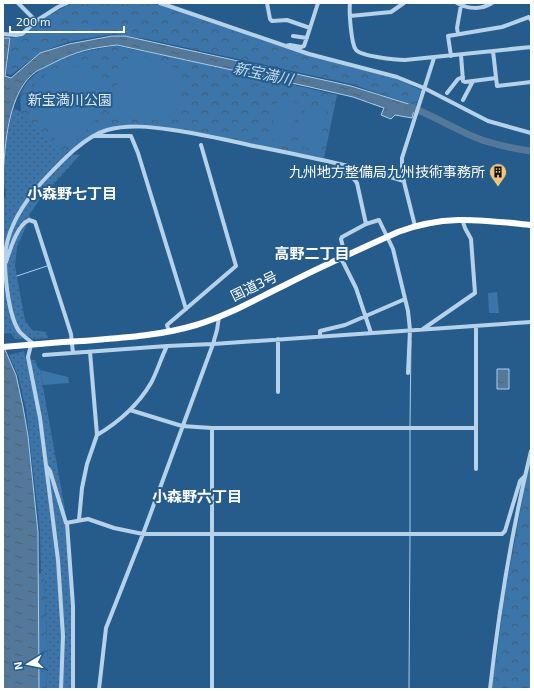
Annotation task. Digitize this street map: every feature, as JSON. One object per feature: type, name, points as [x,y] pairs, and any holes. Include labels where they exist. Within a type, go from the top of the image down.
[{"type":"highway","name":"国道3号","points":[[3,347],[144,336],[198,325],[219,317],[343,257],[415,226],[443,220],[462,219],[531,225]]},
{"type":"street","points":[[18,3],[36,21]]},
{"type":"street","points":[[3,34],[22,34],[36,21],[67,3]]},
{"type":"street","points":[[160,3],[285,46],[338,62],[397,77],[424,88],[488,120],[531,133]]},
{"type":"street","points":[[267,3],[270,19],[272,21],[287,20],[310,28]]},
{"type":"street","points":[[285,46],[304,46],[318,3]]},
{"type":"street","points":[[350,3],[354,48],[360,53],[397,60],[434,58],[531,47]]},
{"type":"street","points":[[350,16],[391,12],[404,3]]},
{"type":"street","points":[[457,3],[461,6],[472,8],[483,7],[492,3]]},
{"type":"street","points":[[458,34],[457,28],[461,6]]},
{"type":"street","points":[[451,56],[448,36],[502,27],[529,16],[531,20]]},
{"type":"street","points":[[293,36],[307,38]]},
{"type":"street","points":[[493,51],[497,86],[531,82]]},
{"type":"street","points":[[461,54],[463,81],[496,78]]},
{"type":"street","points":[[415,226],[404,181],[402,158],[434,58]]},
{"type":"street","points":[[447,93],[458,79],[463,77]]},
{"type":"street","points":[[463,100],[473,81]]},
{"type":"street","points":[[62,689],[63,636],[56,537],[40,418],[28,357],[33,345],[18,330],[14,321],[4,265],[7,242],[14,223],[23,208],[36,189],[71,153],[93,136],[106,130],[133,126],[160,128],[196,134],[374,172],[404,181]]},
{"type":"street","points":[[93,136],[131,136],[138,153],[186,309]]},
{"type":"street","points":[[169,332],[167,325],[236,266],[201,145]]},
{"type":"street","points":[[345,174],[354,179],[356,183],[366,224]]},
{"type":"street","points":[[422,329],[475,293],[471,239],[462,219]]},
{"type":"street","points":[[4,265],[14,239],[24,223],[29,220],[35,222],[66,315],[73,353]]},
{"type":"street","points":[[372,333],[343,257],[341,239],[342,236],[366,224],[379,220],[393,249],[405,299],[410,330],[408,372]]},
{"type":"street","points":[[320,336],[320,331],[345,325],[405,299]]},
{"type":"street","points":[[99,689],[106,628],[143,534],[213,344],[219,317]]},
{"type":"street","points":[[44,355],[531,322]]},
{"type":"street","points":[[476,326],[476,469]]},
{"type":"street","points":[[278,339],[278,392]]},
{"type":"street","points":[[97,435],[126,415],[151,383],[166,346]]},
{"type":"street","points":[[79,520],[82,488],[87,464],[97,435],[90,352]]},
{"type":"street","points":[[130,410],[182,426],[212,428],[476,428]]},
{"type":"street","points":[[212,428],[212,689]]},
{"type":"street","points":[[490,689],[504,593],[525,476],[531,451]]},
{"type":"street","points":[[47,467],[50,471],[65,521],[67,523],[73,606],[73,689]]},
{"type":"street","points":[[67,523],[88,519],[114,528],[143,534],[502,534],[520,481],[525,476]]},
{"type":"green space","name":"新宝満川公園","points":[[73,3],[154,3],[306,55],[397,79],[421,90],[416,106],[351,84],[147,39],[114,34],[68,42],[41,52],[11,75],[6,74],[11,38],[23,35],[44,17]]},
{"type":"green space","name":"新宝満川公園","points":[[116,46],[201,63],[337,95],[324,158],[192,132],[134,124],[102,130],[95,133],[65,154],[21,112],[21,93],[29,80],[50,64],[63,58],[91,50]]},
{"type":"green space","points":[[141,56],[165,62],[171,66],[179,78],[181,92],[178,106],[166,121],[115,118],[111,114],[122,61],[131,57]]},
{"type":"green space","points":[[76,66],[85,69],[101,81],[106,102],[105,108],[85,132],[70,143],[64,145],[59,143],[48,130],[32,99],[36,83],[48,73],[64,67]]},
{"type":"green space","points":[[278,99],[299,103],[289,144],[269,139]]},
{"type":"green space","points":[[306,105],[327,110],[318,150],[297,146]]},
{"type":"green space","points":[[13,108],[21,112],[65,154],[80,155],[40,199],[29,215],[33,222],[27,224],[17,247],[15,266],[25,320],[32,330],[46,332],[48,338],[33,339],[25,334],[21,339],[15,339],[11,333],[3,334],[3,200],[6,195],[3,182],[3,172],[6,145]]},
{"type":"green space","points":[[497,292],[499,313],[489,313],[488,293]]},
{"type":"green space","points":[[24,351],[26,360],[35,360],[40,370],[67,521],[65,526],[71,586],[71,689],[46,689],[48,665],[44,578],[41,573],[40,531],[26,409],[18,376],[9,355]]},
{"type":"green space","points":[[40,370],[68,377],[69,383],[43,385]]},
{"type":"green space","points":[[531,460],[531,689],[492,689],[506,587]]},
{"type":"green space","points":[[41,573],[44,578],[48,665],[46,689],[39,689],[39,574]]},
{"type":"water","points":[[112,36],[125,36],[351,86],[415,106],[412,118],[395,115],[391,119],[381,115],[384,108],[353,97],[117,45],[108,46],[69,56],[37,71],[27,80],[14,104],[10,119],[5,149],[3,176],[3,38],[10,38],[5,76],[11,78],[40,53],[69,44]]},
{"type":"water","points":[[3,345],[16,375],[28,436],[38,532],[39,689],[3,689]]},
{"type":"water","points":[[497,369],[509,369],[509,389],[497,389]]},
{"type":"waterway","name":"新宝満川","points":[[410,107],[482,140],[506,147],[531,151]]},
{"type":"waterway","points":[[17,276],[47,266]]},
{"type":"waterway","points":[[410,426],[411,341]]},
{"type":"waterway","points":[[410,429],[410,532]]},
{"type":"waterway","points":[[409,689],[410,535]]},
{"type":"place","name":"九州地方整備局九州技術事務所","points":[[498,187]]},
{"type":"district","name":"小森野七丁目","points":[[72,194]]},
{"type":"district","name":"高野二丁目","points":[[312,254]]},
{"type":"district","name":"小森野六丁目","points":[[197,497]]}]
